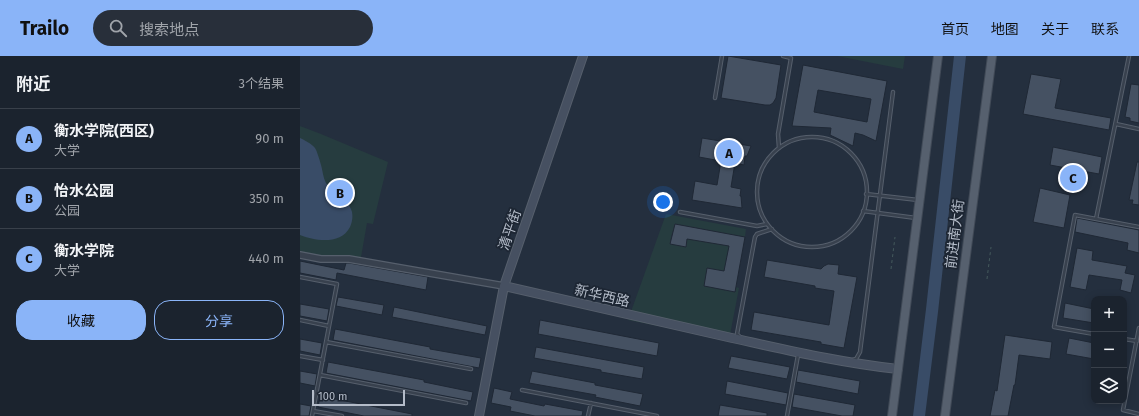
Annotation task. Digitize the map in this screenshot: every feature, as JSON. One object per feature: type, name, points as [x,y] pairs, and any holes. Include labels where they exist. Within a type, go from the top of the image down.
[{"type":"main road","points":[[892,416],[938,56]]},
{"type":"main road","name":"前进南大街","points":[[945,416],[992,56]]},
{"type":"street","name":"清平街","points":[[479,416],[504,286],[582,56]]},
{"type":"street","name":"新华西路","points":[[300,255],[321,258],[349,259],[504,286],[608,311],[799,352],[858,364],[898,370]]},
{"type":"lane","points":[[715,98],[722,56]]},
{"type":"lane","points":[[779,148],[778,134],[791,58],[783,56]]},
{"type":"lane","points":[[1096,219],[1129,56]]},
{"type":"lane","points":[[772,229],[757,234],[755,237],[737,334],[740,337],[853,360],[856,359],[860,352],[893,92]]},
{"type":"lane","points":[[1116,124],[1139,129]]},
{"type":"lane","points":[[804,138],[819,138],[834,142],[847,150],[857,161],[864,174],[866,182],[865,204],[863,212],[856,224],[846,235],[833,242],[819,246],[805,246],[790,242],[767,224],[758,203],[758,181],[767,160],[779,148],[790,142],[804,138]]},
{"type":"lane","points":[[866,194],[919,201]]},
{"type":"lane","points":[[680,212],[757,226],[767,224]]},
{"type":"lane","points":[[863,212],[917,218]]},
{"type":"lane","points":[[1091,333],[1054,327],[1075,215],[1139,228]]},
{"type":"lane","points":[[300,277],[337,284],[312,416]]},
{"type":"lane","points":[[300,320],[329,326]]},
{"type":"lane","points":[[1139,328],[1123,410],[1139,414]]},
{"type":"lane","points":[[1127,339],[1137,341]]},
{"type":"lane","points":[[326,342],[471,369]]},
{"type":"lane","points":[[787,416],[799,352]]},
{"type":"lane","points":[[300,356],[323,360]]},
{"type":"lane","points":[[320,375],[466,403]]},
{"type":"lane","points":[[522,390],[657,416]]},
{"type":"lane","points":[[588,416],[591,403]]},
{"type":"lane","points":[[313,410],[342,416]]},
{"type":"path","points":[[892,269],[895,237]]},
{"type":"path","points":[[987,279],[991,247]]},
{"type":"green space","points":[[837,56],[905,56],[903,69]]},
{"type":"green space","points":[[300,126],[388,162],[373,224],[367,223],[360,263],[300,252]]},
{"type":"green space","points":[[666,214],[746,229],[745,237],[675,224],[670,243],[686,247],[686,238],[729,246],[724,271],[707,269],[704,286],[735,292],[736,287],[739,288],[729,340],[628,320]]},
{"type":"water","points":[[954,56],[966,56],[938,312],[925,416],[913,416],[926,309]]},
{"type":"water","points":[[300,138],[315,148],[326,183],[350,207],[352,212],[351,225],[346,233],[340,237],[320,240],[300,235]]},
{"type":"building","points":[[728,56],[781,65],[776,98],[773,103],[770,105],[765,105],[721,98]]},
{"type":"building","points":[[803,65],[887,81],[876,141],[855,133],[853,146],[830,135],[831,128],[792,126]],"holes":[[[818,90],[871,99],[867,122],[814,112]]]},
{"type":"building","points":[[1031,74],[1061,79],[1055,108],[1111,118],[1109,130],[1023,114]]},
{"type":"building","points":[[1131,84],[1139,85],[1139,123],[1130,121],[1130,118],[1125,117]]},
{"type":"building","points":[[702,138],[751,146],[747,156],[745,156],[744,165],[735,163],[731,187],[741,189],[740,196],[742,208],[692,200],[695,181],[717,185],[721,161],[699,157]]},
{"type":"building","points":[[1053,147],[1102,157],[1099,174],[1050,165]]},
{"type":"building","points":[[1137,162],[1139,162],[1139,205],[1132,204],[1133,200],[1129,200]]},
{"type":"building","points":[[1040,188],[1070,195],[1064,228],[1033,222]]},
{"type":"building","points":[[1077,218],[1139,230],[1139,253],[1127,250],[1128,243],[1075,232]]},
{"type":"building","points":[[675,224],[745,237],[735,292],[704,286],[707,268],[724,271],[729,246],[687,239],[686,247],[670,244]]},
{"type":"building","points":[[1077,248],[1093,251],[1092,260],[1127,266],[1125,273],[1135,275],[1131,293],[1120,290],[1122,280],[1089,275],[1086,290],[1070,287]]},
{"type":"building","points":[[767,260],[821,269],[828,264],[839,265],[838,274],[857,277],[844,348],[821,344],[821,342],[751,330],[754,312],[829,325],[834,291],[764,277]]},
{"type":"building","points":[[300,261],[344,270],[346,263],[349,263],[428,277],[426,290],[337,273],[336,280],[300,273]]},
{"type":"building","points":[[338,297],[384,305],[382,315],[336,306]]},
{"type":"building","points":[[1065,303],[1091,308],[1091,323],[1063,318]]},
{"type":"building","points":[[300,304],[329,309],[327,321],[300,316]]},
{"type":"building","points":[[394,307],[487,326],[485,335],[392,317]]},
{"type":"building","points":[[540,320],[659,343],[657,356],[538,334]]},
{"type":"building","points":[[335,329],[481,358],[479,368],[333,340]]},
{"type":"building","points":[[1005,335],[1052,342],[1050,359],[1019,355],[1015,385],[1008,416],[990,416],[995,390],[997,391]]},
{"type":"building","points":[[1069,338],[1091,342],[1091,358],[1066,354]]},
{"type":"building","points":[[300,339],[322,343],[320,355],[300,351]]},
{"type":"building","points":[[536,347],[644,367],[642,379],[534,358]]},
{"type":"building","points":[[731,356],[790,367],[787,379],[728,368]]},
{"type":"building","points":[[328,362],[424,380],[424,382],[473,392],[471,401],[326,373]]},
{"type":"building","points":[[798,370],[860,381],[858,394],[796,382]]},
{"type":"building","points":[[300,371],[317,374],[315,386],[300,383]]},
{"type":"building","points":[[532,371],[643,394],[640,406],[595,397],[596,395],[529,383]]},
{"type":"building","points":[[727,381],[788,393],[786,405],[725,394]]},
{"type":"building","points":[[494,388],[512,392],[510,399],[544,406],[545,404],[583,411],[582,416],[535,416],[510,411],[511,407],[491,403]]},
{"type":"building","points":[[794,394],[855,405],[853,416],[842,416],[792,407]]},
{"type":"building","points":[[320,396],[412,414],[412,416],[364,416],[318,407]]},
{"type":"building","points":[[300,404],[311,406],[309,416],[300,416]]},
{"type":"building","points":[[720,405],[767,413],[767,416],[718,416]]},
{"type":"place","name":"衡水学院(西区)","points":[[729,153]]},
{"type":"place","name":"衡水学院","points":[[1073,178]]},
{"type":"place","name":"怡水公园","points":[[340,193]]}]
